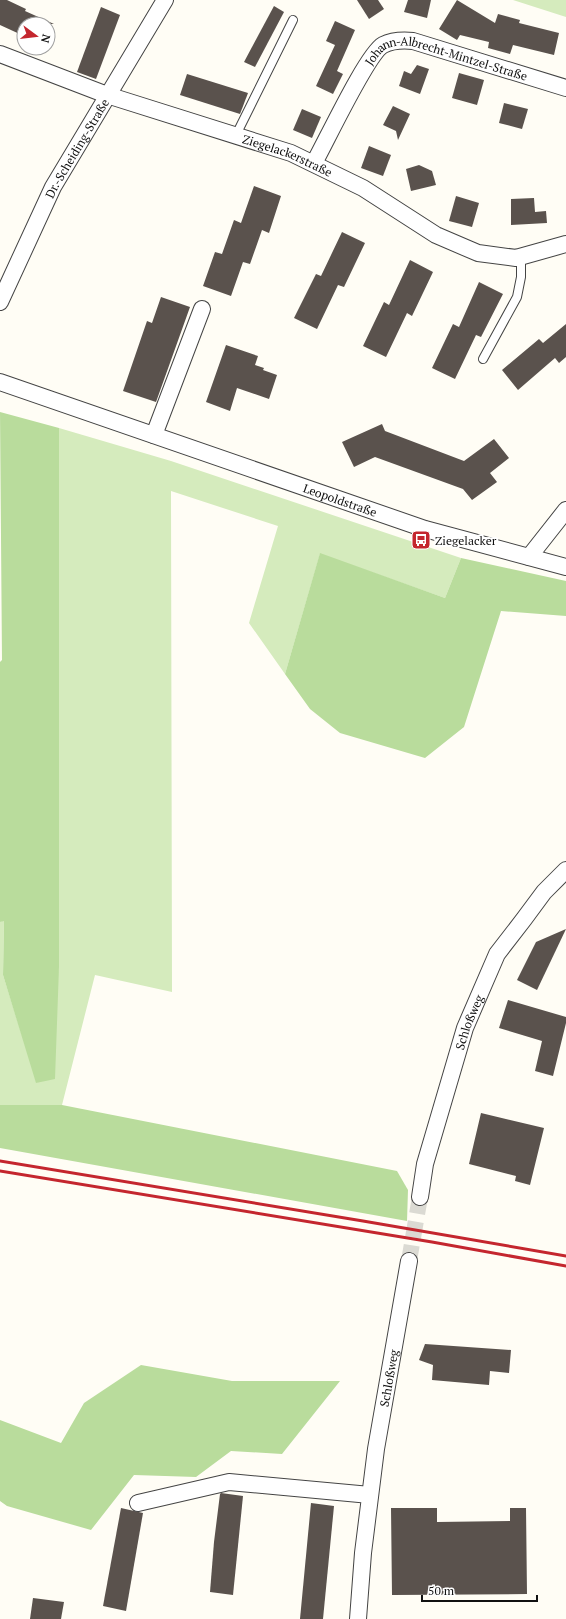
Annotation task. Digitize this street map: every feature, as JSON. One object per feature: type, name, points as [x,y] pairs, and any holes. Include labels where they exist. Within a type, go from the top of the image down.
[{"type":"street","name":"Dr.-Scheiding-Straße","points":[[0,302],[53,187],[165,0]]},
{"type":"street","name":"Johann-Albrecht-Mintzel-Straße","points":[[314,163],[368,62],[382,45],[398,40],[413,41],[566,88]]},
{"type":"street","name":"Ziegelackerstraße","points":[[0,54],[107,95],[291,153],[363,188],[436,235],[478,253],[516,258],[566,244]]},
{"type":"street","points":[[154,435],[202,309]]},
{"type":"street","name":"Leopoldstraße","points":[[0,382],[425,529],[566,567]]},
{"type":"street","points":[[529,557],[566,510]]},
{"type":"street","name":"Schloßweg","points":[[420,1197],[425,1164],[465,1028],[497,954],[544,892],[566,870]]},
{"type":"street","name":"Schloßweg","points":[[358,1619],[363,1553],[381,1416],[409,1261]]},
{"type":"street","points":[[138,1503],[229,1482],[370,1495]]},
{"type":"lane","points":[[236,135],[293,20]]},
{"type":"lane","points":[[483,359],[516,297],[520,277],[521,257]]},
{"type":"green space","points":[[513,0],[566,0],[566,17]]},
{"type":"green space","points":[[0,412],[59,428],[59,967],[55,1079],[36,1083],[3,975],[4,921],[0,922],[0,662],[2,660]]},
{"type":"green space","points":[[59,428],[171,461],[461,558],[445,598],[320,554],[285,674],[249,623],[278,526],[171,491],[172,992],[95,975],[62,1105],[0,1105],[0,922],[4,920],[3,975],[37,1083],[59,967]]},
{"type":"green space","points":[[320,553],[445,598],[461,558],[566,581],[566,616],[501,611],[464,727],[425,758],[340,733],[310,709],[285,674]]},
{"type":"green space","points":[[0,1105],[62,1105],[397,1171],[408,1190],[407,1221],[0,1148]]},
{"type":"green space","points":[[141,1365],[232,1381],[340,1381],[282,1454],[231,1451],[196,1477],[134,1475],[91,1530],[7,1506],[0,1501],[0,1420],[61,1443],[84,1403]]},
{"type":"building","points":[[0,0],[7,0],[26,9],[25,11],[36,16],[16,16],[16,32],[0,25]]},
{"type":"building","points":[[357,0],[378,0],[384,9],[369,19]]},
{"type":"building","points":[[408,0],[431,0],[427,18],[404,12]]},
{"type":"building","points":[[457,0],[495,23],[498,14],[520,20],[519,23],[559,33],[554,55],[513,45],[510,54],[488,48],[489,42],[460,35],[457,40],[439,29]]},
{"type":"building","points":[[274,6],[284,12],[255,67],[244,62]]},
{"type":"building","points":[[101,7],[120,15],[96,79],[77,72]]},
{"type":"building","points":[[335,21],[355,30],[337,71],[343,74],[333,94],[316,86],[335,45],[326,41]]},
{"type":"building","points":[[417,65],[429,69],[420,94],[399,86],[404,71],[411,74]]},
{"type":"building","points":[[459,73],[484,80],[477,105],[452,98]]},
{"type":"building","points":[[187,74],[248,93],[240,114],[180,95]]},
{"type":"building","points":[[504,103],[528,109],[522,129],[499,123]]},
{"type":"building","points":[[393,106],[410,114],[398,140],[396,131],[383,125]]},
{"type":"building","points":[[302,109],[321,117],[312,138],[293,130]]},
{"type":"building","points":[[369,146],[391,155],[383,176],[361,168]]},
{"type":"building","points":[[419,165],[432,171],[436,185],[411,191],[406,169]]},
{"type":"building","points":[[254,186],[281,196],[269,233],[262,230],[250,264],[243,262],[231,296],[203,286],[215,252],[222,254],[234,220],[241,223]]},
{"type":"building","points":[[456,196],[479,203],[472,227],[449,221]]},
{"type":"building","points":[[534,198],[535,212],[546,211],[547,223],[511,225],[511,199]]},
{"type":"building","points":[[342,232],[365,243],[344,287],[338,285],[317,329],[294,318],[316,274],[321,276]]},
{"type":"building","points":[[410,260],[433,272],[412,316],[407,313],[386,357],[363,346],[384,302],[389,305]]},
{"type":"building","points":[[479,282],[503,294],[481,337],[476,335],[455,379],[432,368],[453,324],[459,327]]},
{"type":"building","points":[[161,297],[190,307],[156,402],[123,391],[147,321],[152,323]]},
{"type":"building","points":[[566,324],[566,357],[559,363],[555,358],[518,390],[502,370],[539,339],[543,343]]},
{"type":"building","points":[[226,345],[258,356],[255,365],[264,368],[263,370],[277,375],[269,399],[237,388],[230,411],[206,402]]},
{"type":"building","points":[[382,424],[385,431],[464,461],[494,439],[509,458],[490,473],[497,482],[472,500],[463,489],[375,457],[354,467],[342,442]]},
{"type":"building","points":[[566,929],[537,990],[517,980],[536,942]]},
{"type":"building","points":[[508,1000],[566,1017],[566,1023],[553,1076],[535,1071],[542,1041],[499,1028]]},
{"type":"building","points":[[481,1113],[544,1128],[530,1185],[515,1181],[516,1176],[469,1164]]},
{"type":"building","points":[[425,1344],[511,1350],[509,1373],[490,1371],[489,1385],[432,1380],[433,1365],[419,1360]]},
{"type":"building","points":[[221,1493],[243,1496],[233,1595],[210,1592],[214,1542]]},
{"type":"building","points":[[311,1503],[334,1506],[323,1619],[300,1619]]},
{"type":"building","points":[[121,1508],[143,1513],[126,1611],[103,1606]]},
{"type":"building","points":[[391,1508],[437,1508],[437,1522],[510,1521],[510,1508],[526,1508],[527,1594],[392,1595]]},
{"type":"building","points":[[33,1598],[64,1602],[61,1619],[30,1619]]},
{"type":"tunnel","points":[[409,1261],[420,1197]]},
{"type":"railway","points":[[0,1161],[566,1256]]},
{"type":"railway","points":[[0,1171],[432,1242],[566,1266]]},
{"type":"place","name":"Ziegelacker","points":[[421,540]]}]
